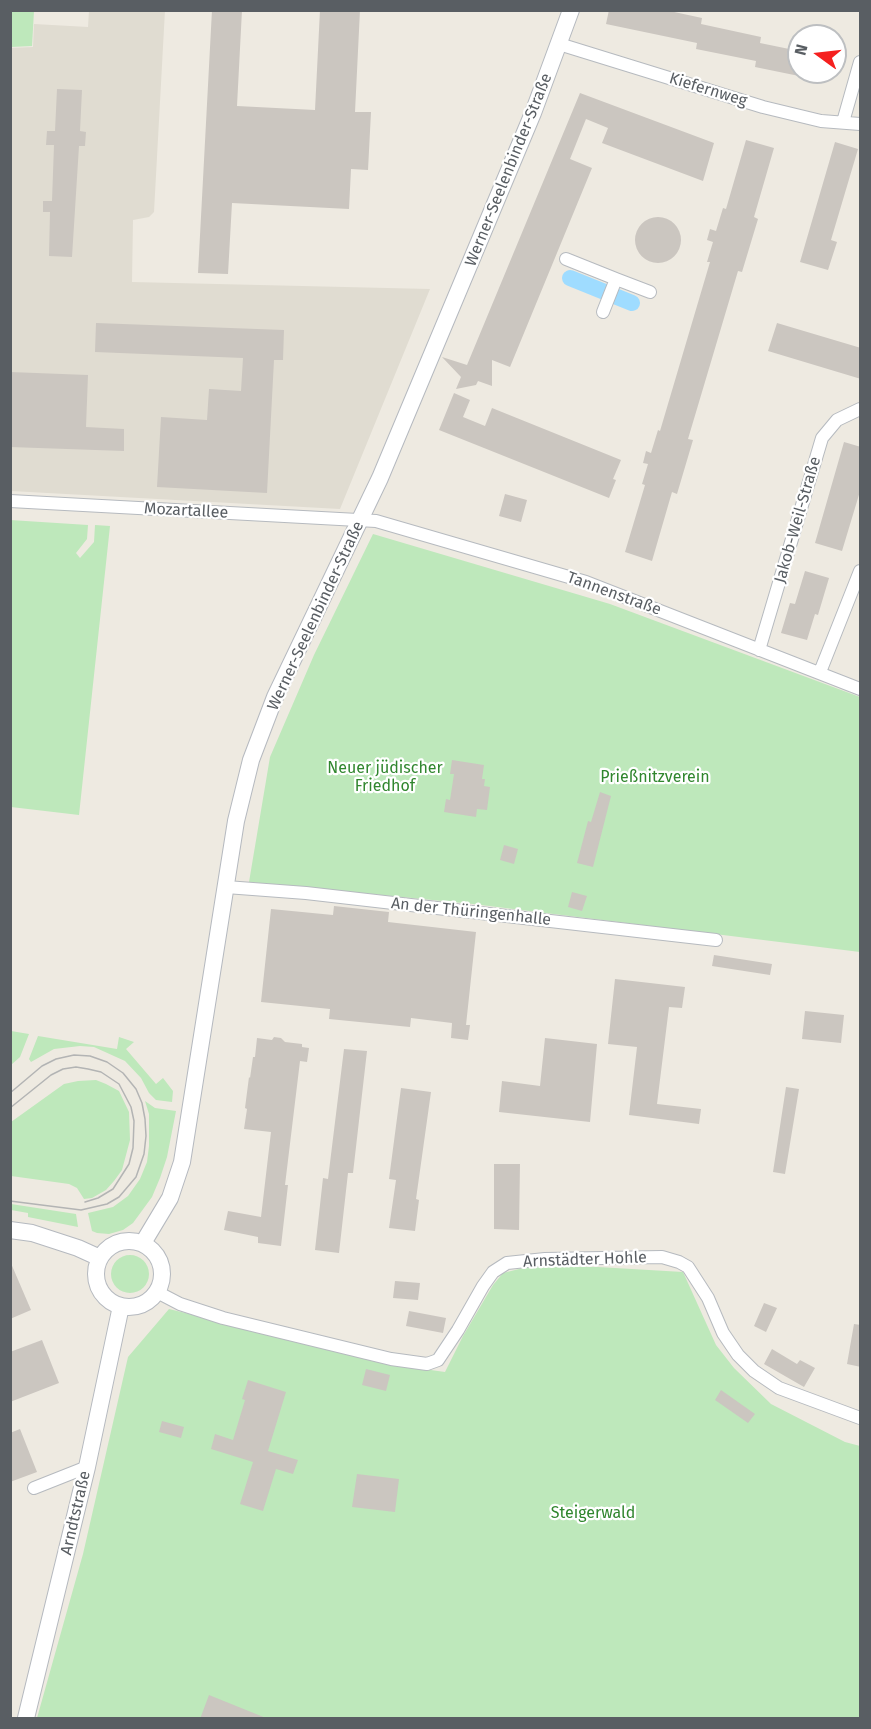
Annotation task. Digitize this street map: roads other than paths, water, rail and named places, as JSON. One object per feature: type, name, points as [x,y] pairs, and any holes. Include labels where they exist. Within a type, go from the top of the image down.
[{"type":"street","name":"Werner-Seelenbinder-Straße","points":[[143,1243],[170,1198],[182,1162],[236,821],[251,760],[275,697],[361,521],[467,273],[571,10]]},
{"type":"street","name":"Kiefernweg","points":[[559,44],[763,107],[821,121],[861,124]]},
{"type":"street","points":[[843,122],[861,62]]},
{"type":"street","points":[[566,259],[650,292]]},
{"type":"street","points":[[603,312],[616,279]]},
{"type":"street","name":"Jakob-Weil-Straße","points":[[759,650],[822,438],[837,420],[861,409]]},
{"type":"street","name":"Mozartallee","points":[[10,501],[361,521]]},
{"type":"street","name":"Tannenstraße","points":[[361,521],[376,521],[586,582],[861,689]]},
{"type":"street","points":[[820,672],[861,571]]},
{"type":"street","name":"An der Thüringenhalle","points":[[226,887],[306,893],[716,940]]},
{"type":"street","points":[[10,1230],[32,1233],[100,1258]]},
{"type":"street","points":[[127,1240],[143,1243],[155,1252],[163,1269],[162,1280],[157,1292],[151,1300],[129,1307],[108,1300],[97,1280],[96,1269],[100,1258],[111,1246],[119,1242],[127,1240]]},
{"type":"street","name":"Arnstädter Hohle","points":[[157,1292],[180,1304],[223,1318],[392,1359],[427,1364],[438,1360],[483,1286],[493,1272],[507,1263],[545,1259],[662,1257],[688,1267],[708,1298],[723,1333],[738,1355],[754,1371],[779,1388],[861,1418]]},
{"type":"street","name":"Arndtstraße","points":[[26,1719],[86,1471],[121,1306]]},
{"type":"street","points":[[34,1488],[86,1471]]},
{"type":"waterway","points":[[570,278],[632,303]]},
{"type":"tram line","points":[[10,1093],[42,1066],[56,1059],[74,1055],[90,1056],[107,1062],[123,1073],[136,1089],[142,1103],[146,1136],[144,1154],[136,1177],[119,1197],[107,1204],[81,1210],[10,1201]]},
{"type":"tram line","points":[[10,1108],[51,1075],[63,1069],[76,1067],[101,1072],[119,1084],[131,1107],[134,1121],[133,1148],[129,1164],[113,1189],[98,1198],[85,1202]]},
{"type":"park label","name":"Neuer jüdischer Friedhof","points":[[385,778]]},
{"type":"park label","name":"Prießnitzverein","points":[[655,778]]},
{"type":"park label","name":"Steigerwald","points":[[593,1514]]}]
